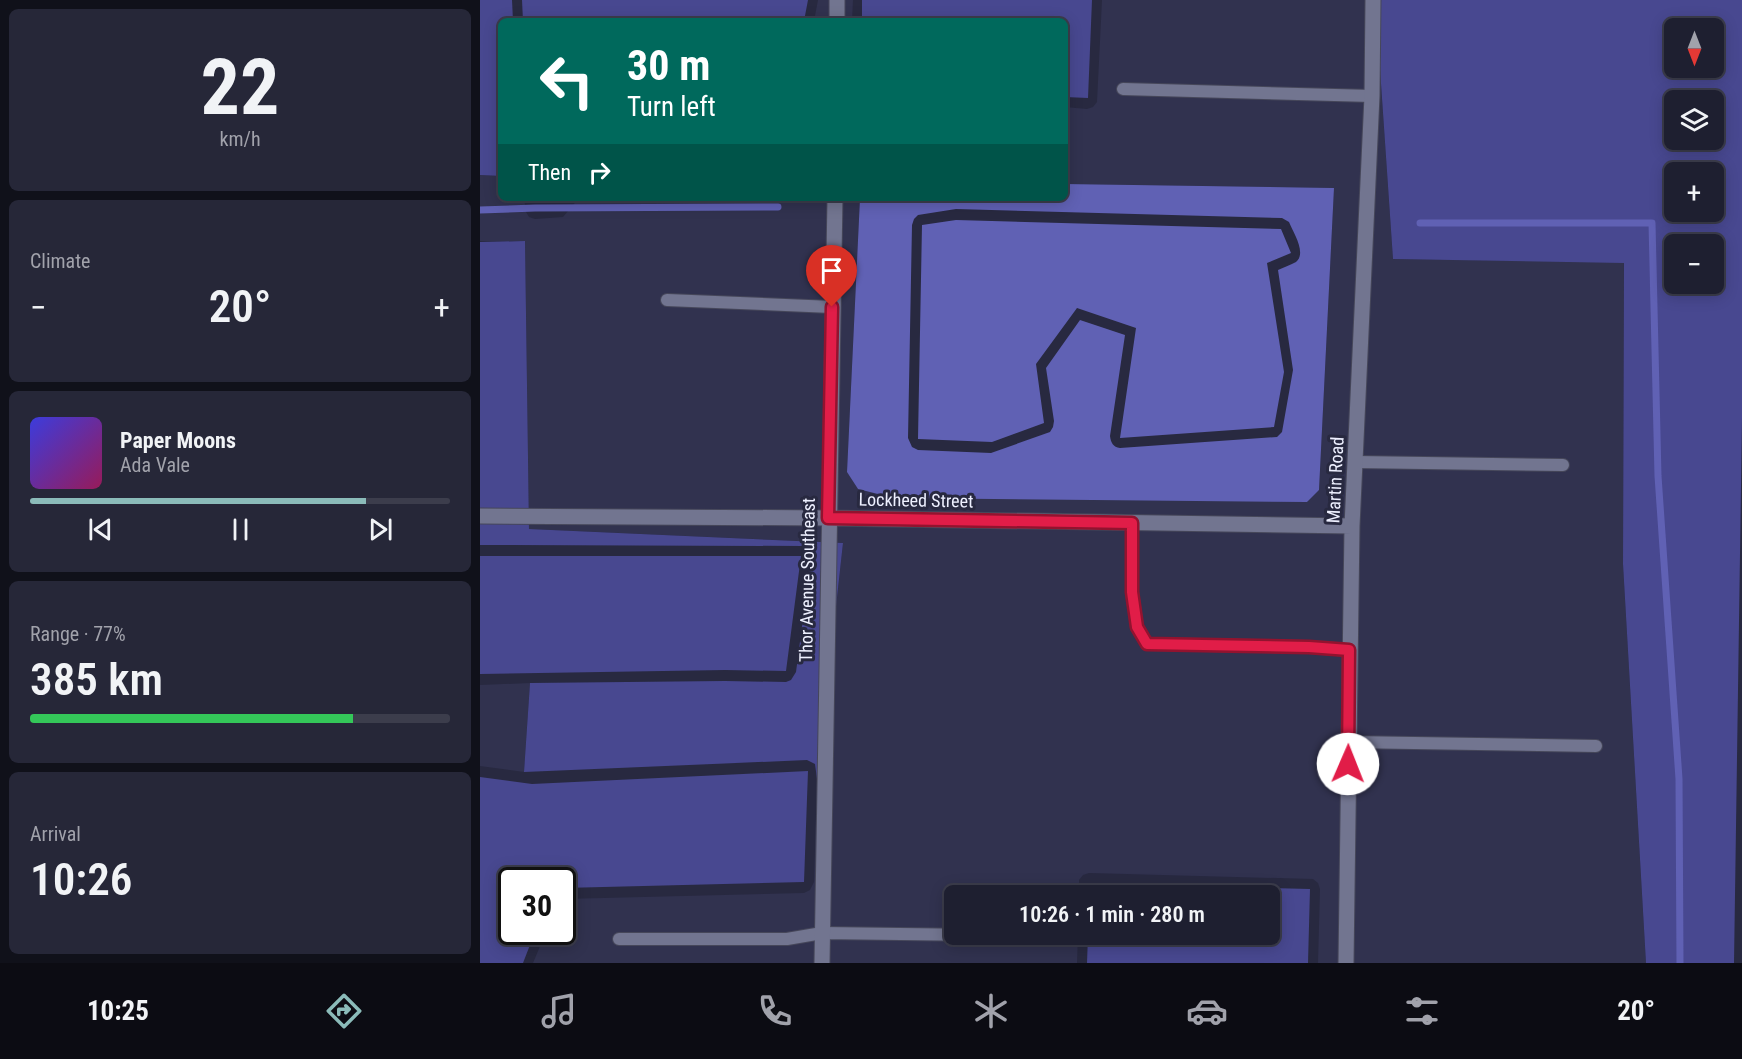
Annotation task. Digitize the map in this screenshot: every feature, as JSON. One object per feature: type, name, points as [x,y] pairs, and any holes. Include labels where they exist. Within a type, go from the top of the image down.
[{"type":"street","points":[[837,0],[837,18]]},
{"type":"street","name":"Martin Road","points":[[1346,963],[1352,526],[1372,96],[1373,0]]},
{"type":"street","name":"Thor Avenue Southeast","points":[[822,963],[835,201]]},
{"type":"street","name":"Lockheed Street","points":[[480,516],[828,518],[1352,526]]},
{"type":"lane","points":[[1122,89],[1372,96]]},
{"type":"lane","points":[[667,300],[832,307]]},
{"type":"lane","points":[[1356,462],[1563,465]]},
{"type":"lane","points":[[1132,523],[1132,592],[1137,627],[1147,644],[1309,647],[1349,650]]},
{"type":"lane","points":[[1349,742],[1596,746]]},
{"type":"lane","points":[[619,939],[788,939],[822,933],[944,935]]},
{"type":"shaded area","points":[[480,0],[512,0],[513,18],[498,18],[498,176],[480,175]]},
{"type":"shaded area","points":[[522,0],[808,0],[805,18],[523,18]]},
{"type":"shaded area","points":[[818,0],[853,0],[852,18],[815,18]]},
{"type":"shaded area","points":[[862,0],[1092,0],[1088,98],[1068,97],[1068,18],[862,18]]},
{"type":"shaded area","points":[[1102,0],[1379,0],[1380,69],[1393,259],[1624,262],[1623,564],[1646,963],[1318,963],[1320,889],[1318,883],[1313,879],[1089,873],[1083,875],[1079,880],[1079,885],[944,885],[944,945],[1078,945],[1077,963],[533,963],[541,945],[576,945],[576,899],[804,893],[810,890],[814,882],[817,779],[843,543],[529,529],[525,241],[480,241],[480,175],[498,176],[498,201],[524,201],[526,212],[529,217],[535,219],[563,217],[576,201],[860,201],[847,471],[858,489],[1307,502],[1319,490],[1334,188],[1068,184],[1068,107],[1087,109],[1093,107],[1097,102]]},
{"type":"shaded area","points":[[1379,0],[1742,0],[1742,418],[1734,963],[1646,963],[1623,564],[1624,263],[1393,259],[1380,69]]},
{"type":"shaded area","points":[[1068,184],[1334,188],[1319,490],[1307,502],[894,498],[858,489],[847,472],[860,201],[1068,201]],"holes":[[[956,209],[1282,218],[1289,222],[1300,253],[1296,262],[1278,270],[1293,370],[1282,432],[1277,437],[1116,447],[1110,436],[1125,335],[1080,320],[1046,368],[1054,421],[1050,432],[991,453],[918,450],[912,447],[908,438],[912,225],[918,215]]]},
{"type":"shaded area","points":[[956,220],[1281,229],[1291,253],[1267,263],[1284,372],[1274,427],[1120,438],[1136,328],[1077,308],[1036,364],[1044,423],[992,442],[918,439],[922,225]]},
{"type":"shaded area","points":[[525,241],[529,529],[843,543],[817,779],[815,764],[807,760],[524,772],[530,683],[786,682],[791,680],[796,672],[811,558],[804,546],[480,545],[480,242]]},
{"type":"shaded area","points":[[480,556],[801,556],[786,671],[480,674]]},
{"type":"shaded area","points":[[530,683],[524,772],[480,766],[480,685]]},
{"type":"shaded area","points":[[808,771],[804,882],[576,888],[576,867],[498,867],[498,945],[530,945],[523,963],[480,963],[480,777],[532,784]]},
{"type":"shaded area","points":[[1280,888],[1310,889],[1308,963],[1087,963],[1088,945],[1280,945]]},
{"type":"waterway","points":[[480,210],[778,207]]},
{"type":"waterway","points":[[1420,223],[1652,223],[1658,476],[1679,779],[1680,963]]},
{"type":"route","points":[[832,307],[828,518],[1132,523],[1132,592],[1137,627],[1147,644],[1309,647],[1349,650],[1348,764]]}]
